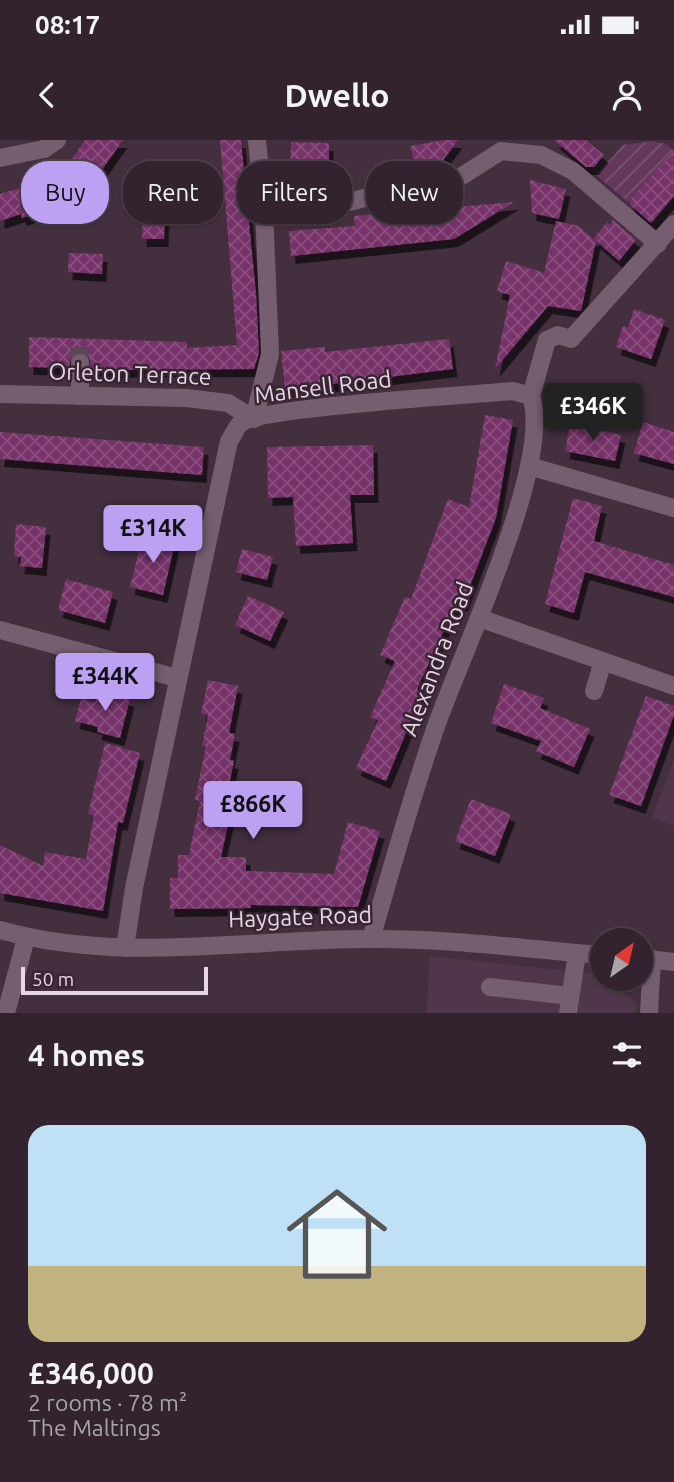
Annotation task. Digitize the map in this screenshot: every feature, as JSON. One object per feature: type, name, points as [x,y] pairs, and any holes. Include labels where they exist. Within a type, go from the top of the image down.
[{"type":"street","points":[[0,159],[44,149],[57,140]]},
{"type":"street","points":[[257,140],[259,161]]},
{"type":"street","points":[[352,201],[399,190],[451,183],[502,151],[541,155],[573,171],[658,244]]},
{"type":"street","points":[[248,421],[270,354],[265,224]]},
{"type":"street","points":[[531,396],[547,340],[558,335],[571,339],[674,224]]},
{"type":"street","points":[[80,363],[80,396]]},
{"type":"street","name":"Mansell Road","points":[[125,948],[134,888],[177,678],[229,441],[248,421],[269,413],[513,391],[531,396]]},
{"type":"street","name":"Orleton Terrace","points":[[0,394],[186,398],[228,403],[248,421]]},
{"type":"street","name":"Alexandra Road","points":[[371,939],[433,734],[479,618],[529,466],[537,413],[531,396]]},
{"type":"street","points":[[529,466],[674,508]]},
{"type":"street","points":[[479,618],[674,686]]},
{"type":"street","points":[[0,630],[177,678]]},
{"type":"street","points":[[594,691],[603,661]]},
{"type":"street","name":"Haygate Road","points":[[0,930],[65,946],[125,948],[371,939],[590,954]]},
{"type":"street","points":[[6,1013],[26,938]]},
{"type":"street","points":[[490,987],[569,1004],[576,953]]},
{"type":"street","points":[[653,960],[674,961]]},
{"type":"street","points":[[648,991],[649,1013]]},
{"type":"shaded area","points":[[653,141],[666,144],[674,151],[628,202],[596,175],[623,145]]},
{"type":"shaded area","points":[[674,760],[674,826],[652,817]]},
{"type":"shaded area","points":[[429,956],[590,973],[590,991],[620,991],[636,1003],[636,1013],[427,1013]]},
{"type":"building","points":[[85,140],[123,140],[108,161],[71,161]]},
{"type":"building","points":[[220,140],[241,140],[243,161],[237,161],[237,224],[249,224],[259,353],[254,369],[91,370],[89,357],[81,352],[71,357],[69,368],[29,367],[29,337],[187,342],[187,348],[237,345]]},
{"type":"building","points":[[458,140],[442,161],[413,161],[411,146]]},
{"type":"building","points":[[554,140],[586,140],[604,155],[594,167],[586,167]]},
{"type":"building","points":[[291,142],[329,143],[329,161],[291,161]]},
{"type":"building","points":[[674,151],[674,196],[651,223],[628,203],[631,204],[629,201]]},
{"type":"building","points":[[530,180],[566,189],[559,219],[532,213]]},
{"type":"building","points":[[21,187],[21,214],[0,221],[0,194]]},
{"type":"building","points":[[514,202],[454,239],[291,256],[289,231],[355,226],[354,216],[366,215],[366,224],[463,224],[463,206]]},
{"type":"building","points":[[613,220],[636,240],[619,261],[596,241],[581,311],[548,306],[495,369],[510,295],[497,291],[506,261],[544,273],[556,221],[579,226],[593,239],[607,222],[610,225]]},
{"type":"building","points":[[143,224],[165,224],[164,239],[142,239]]},
{"type":"building","points":[[69,253],[103,254],[102,274],[68,272]]},
{"type":"building","points":[[634,309],[665,320],[651,359],[616,347],[623,326],[628,328]]},
{"type":"building","points":[[449,339],[453,369],[285,390],[281,351],[325,347],[325,352]]},
{"type":"building","points":[[485,415],[513,420],[496,518],[463,604],[457,602],[417,689],[423,692],[386,781],[356,768],[378,720],[370,717],[395,661],[380,655],[405,597],[411,599],[448,499],[469,507]]},
{"type":"building","points":[[643,422],[674,432],[674,464],[634,453]]},
{"type":"building","points":[[570,424],[621,435],[615,461],[565,451]]},
{"type":"building","points":[[0,432],[204,447],[202,475],[0,459]]},
{"type":"building","points":[[373,445],[374,495],[350,495],[353,543],[296,546],[293,497],[268,498],[267,447]]},
{"type":"building","points":[[573,498],[602,506],[594,541],[674,565],[674,597],[585,572],[574,613],[545,604]]},
{"type":"building","points":[[16,524],[46,527],[42,568],[20,566],[21,557],[14,556]]},
{"type":"building","points":[[143,534],[175,542],[163,595],[130,587]]},
{"type":"building","points":[[242,549],[273,557],[267,580],[236,572]]},
{"type":"building","points":[[66,579],[113,592],[105,623],[58,610]]},
{"type":"building","points":[[248,596],[284,612],[270,641],[235,625]]},
{"type":"building","points":[[208,680],[238,686],[229,733],[235,734],[230,760],[234,761],[224,809],[231,811],[221,857],[246,857],[246,871],[334,874],[348,822],[380,831],[358,907],[251,905],[251,908],[170,909],[170,878],[178,878],[178,855],[189,855],[200,801],[195,800],[206,746],[202,746],[208,715],[201,714]]},
{"type":"building","points":[[504,684],[544,698],[540,708],[590,729],[574,767],[536,751],[541,741],[491,723]]},
{"type":"building","points":[[98,690],[130,699],[120,738],[97,732],[98,727],[75,721],[81,699],[95,702]]},
{"type":"building","points":[[646,696],[674,706],[674,715],[641,806],[609,795]]},
{"type":"building","points":[[105,743],[140,753],[123,823],[118,822],[103,911],[0,893],[0,845],[43,866],[45,852],[86,859],[94,815],[88,814]]},
{"type":"building","points":[[471,799],[511,814],[495,856],[455,841]]},
{"type":"tunnel","points":[[79,347],[80,363]]}]
